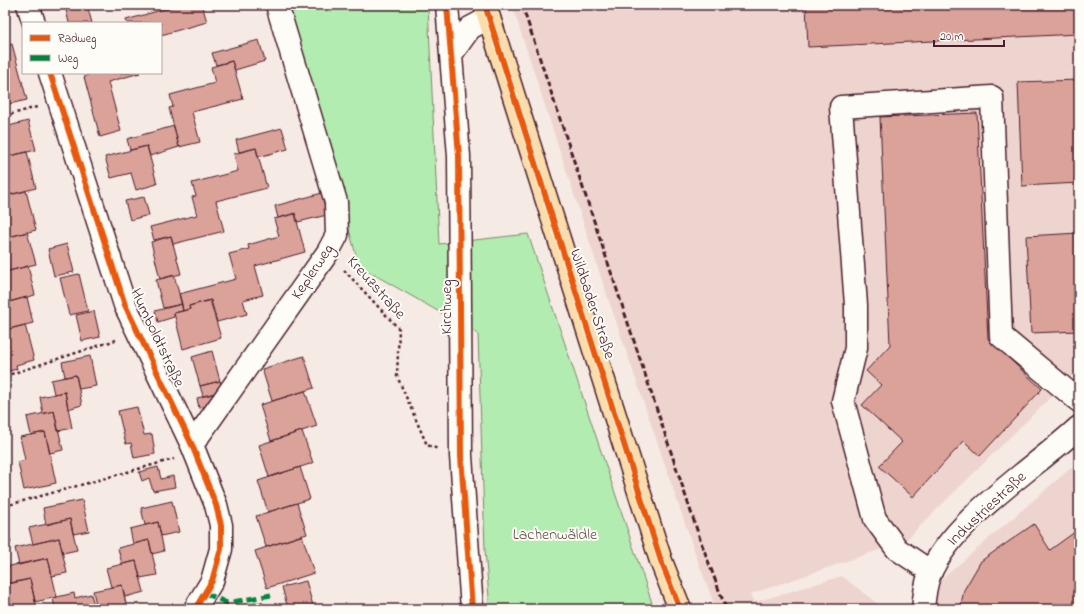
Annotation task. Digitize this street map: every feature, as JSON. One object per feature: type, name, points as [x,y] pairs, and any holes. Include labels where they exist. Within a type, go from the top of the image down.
[{"type":"main road","name":"Wildbader Straße","points":[[487,12],[659,554],[680,609]]},
{"type":"street","points":[[28,5],[34,22]]},
{"type":"street","name":"Keplerweg","points":[[194,449],[328,252],[337,235],[336,202],[277,5]]},
{"type":"street","name":"Kirchweg","points":[[447,5],[459,156],[461,456],[472,609]]},
{"type":"street","points":[[452,53],[470,28],[487,12]]},
{"type":"street","name":"Humboldtstraße","points":[[50,74],[125,305],[194,449],[216,505],[221,533],[221,549],[212,581],[196,609]]},
{"type":"street","points":[[931,572],[897,550],[875,519],[843,401],[856,348],[856,305],[841,107],[992,97],[1001,336],[1079,401]]},
{"type":"street","name":"Industriestraße","points":[[923,609],[924,593],[931,572],[944,550],[976,515],[1079,427]]},
{"type":"path","points":[[5,116],[60,102]]},
{"type":"path","points":[[5,376],[139,333]]},
{"type":"path","points":[[5,506],[194,449]]},
{"type":"path","points":[[5,516],[10,542],[5,547]]},
{"type":"shaded area","points":[[512,5],[1079,5],[1079,369],[905,541],[751,594],[755,602],[842,576],[884,609],[716,609],[696,556],[602,280]]},
{"type":"shaded area","points":[[1079,461],[1079,609],[907,609]]},
{"type":"green space","name":"Lachenwäldle","points":[[287,5],[428,5],[439,244],[528,234],[654,609],[490,609],[485,550],[478,334],[359,266]]},
{"type":"building","points":[[65,5],[87,5],[92,22],[69,22]]},
{"type":"building","points":[[179,5],[202,5],[207,22],[162,35],[162,22],[127,22],[126,20]]},
{"type":"building","points":[[806,5],[1079,5],[1079,34],[808,47]]},
{"type":"building","points":[[259,40],[265,61],[235,70],[232,61],[216,65],[212,53]]},
{"type":"building","points":[[12,44],[27,100],[9,104],[5,88],[5,46]]},
{"type":"building","points":[[232,61],[243,99],[192,112],[200,142],[179,147],[169,108],[173,107],[170,95],[215,83],[211,67]]},
{"type":"building","points":[[87,74],[136,74],[108,82],[121,131],[100,137],[84,77],[87,76]]},
{"type":"building","points":[[1079,80],[1079,183],[1022,186],[1018,82]]},
{"type":"building","points":[[977,113],[988,339],[1042,389],[980,456],[964,441],[913,497],[879,466],[902,442],[862,405],[881,385],[866,371],[890,345],[880,117]]},
{"type":"building","points":[[28,121],[36,150],[5,157],[5,127]]},
{"type":"building","points":[[174,126],[179,147],[150,156],[147,146],[130,150],[127,139]]},
{"type":"building","points":[[282,128],[288,149],[258,157],[256,148],[239,152],[236,140]]},
{"type":"building","points":[[147,146],[157,184],[136,190],[131,173],[111,178],[105,157]]},
{"type":"building","points":[[256,148],[267,188],[216,201],[224,231],[173,244],[171,236],[154,240],[150,227],[197,215],[192,197],[196,196],[192,183],[238,171],[234,154]]},
{"type":"building","points":[[27,152],[36,188],[5,196],[5,157]]},
{"type":"building","points":[[26,191],[36,230],[5,238],[5,196]]},
{"type":"building","points":[[322,193],[327,215],[298,222],[295,213],[278,218],[275,206]]},
{"type":"building","points":[[144,197],[149,215],[130,220],[125,201]]},
{"type":"building","points":[[295,214],[305,252],[255,266],[263,295],[243,300],[247,314],[217,322],[211,300],[189,306],[190,309],[183,311],[179,294],[236,279],[229,254],[249,249],[248,245],[279,236],[274,219]]},
{"type":"building","points":[[27,232],[36,264],[5,272],[5,238]]},
{"type":"building","points":[[1079,233],[1079,331],[1031,333],[1026,236]]},
{"type":"building","points":[[171,236],[181,274],[160,279],[151,242]]},
{"type":"building","points":[[67,244],[74,272],[54,276],[48,249]]},
{"type":"building","points":[[28,266],[35,295],[5,303],[5,272]]},
{"type":"building","points":[[79,274],[88,311],[69,315],[60,278]]},
{"type":"building","points":[[174,275],[182,304],[163,308],[156,280]]},
{"type":"building","points":[[27,297],[33,323],[5,330],[5,303]]},
{"type":"building","points":[[210,300],[221,338],[183,349],[174,313],[190,309],[189,306]]},
{"type":"building","points":[[182,304],[183,311],[174,313],[174,317],[158,322],[155,311]]},
{"type":"building","points":[[94,311],[100,337],[82,341],[76,315]]},
{"type":"building","points":[[25,325],[34,360],[16,365],[17,369],[5,372],[5,330]]},
{"type":"building","points":[[212,351],[220,381],[200,386],[192,357]]},
{"type":"building","points":[[90,356],[96,386],[79,389],[76,375],[65,377],[62,362]]},
{"type":"building","points":[[304,356],[314,388],[272,401],[262,369]]},
{"type":"building","points":[[76,375],[82,405],[68,409],[65,392],[54,394],[51,380]]},
{"type":"building","points":[[220,381],[223,391],[203,396],[200,386]]},
{"type":"building","points":[[305,391],[317,426],[271,441],[260,405]]},
{"type":"building","points":[[65,392],[72,428],[58,431],[54,411],[43,414],[40,397]]},
{"type":"building","points":[[217,393],[219,403],[199,408],[197,398]]},
{"type":"building","points":[[137,407],[144,435],[152,434],[155,454],[134,458],[131,443],[126,444],[118,411]]},
{"type":"building","points":[[54,411],[63,450],[50,453],[45,432],[31,435],[27,417]]},
{"type":"building","points":[[302,431],[313,463],[269,477],[259,445]]},
{"type":"building","points":[[45,432],[56,483],[24,490],[18,462],[25,460],[20,437]]},
{"type":"building","points":[[158,467],[161,479],[173,476],[175,487],[153,491],[149,478],[142,481],[139,472]]},
{"type":"building","points":[[300,467],[310,499],[268,512],[258,481]]},
{"type":"building","points":[[82,500],[89,531],[73,534],[70,519],[46,525],[43,508]]},
{"type":"building","points":[[172,501],[179,532],[161,536],[158,522],[145,525],[141,508]]},
{"type":"building","points":[[297,503],[307,534],[266,547],[256,516]]},
{"type":"building","points":[[70,519],[77,550],[63,553],[59,538],[33,544],[29,528]]},
{"type":"building","points":[[158,522],[164,551],[152,554],[149,540],[133,544],[130,529]]},
{"type":"building","points":[[1034,524],[1050,550],[1079,529],[1079,609],[960,609],[964,590],[981,561]]},
{"type":"building","points":[[302,535],[314,573],[267,588],[255,551]]},
{"type":"building","points":[[59,538],[67,573],[52,576],[48,558],[19,565],[15,548]]},
{"type":"building","points":[[149,540],[157,575],[140,578],[136,561],[122,564],[118,548]]},
{"type":"building","points":[[48,558],[57,597],[35,602],[30,579],[9,584],[5,567]]},
{"type":"building","points":[[136,561],[144,592],[125,597],[122,585],[111,587],[106,568]]},
{"type":"building","points":[[30,579],[37,609],[5,609],[5,584]]},
{"type":"building","points":[[306,581],[314,609],[288,609],[282,587]]},
{"type":"building","points":[[122,585],[127,609],[97,609],[93,591]]},
{"type":"building","points":[[74,593],[75,598],[91,594],[95,609],[55,609],[53,598]]},
{"type":"building","points":[[262,602],[263,609],[244,609],[244,605]]},
{"type":"railway","points":[[522,5],[701,542],[726,609]]},
{"type":"marked path","points":[[205,593],[227,603],[271,595]]},
{"type":"cycle path","points":[[447,5],[459,156],[461,456],[472,609]]},
{"type":"cycle path","points":[[485,5],[661,561],[680,609]]},
{"type":"cycle path","points":[[50,74],[125,305],[192,445],[216,505],[221,525],[221,549],[212,581],[195,609]]}]
